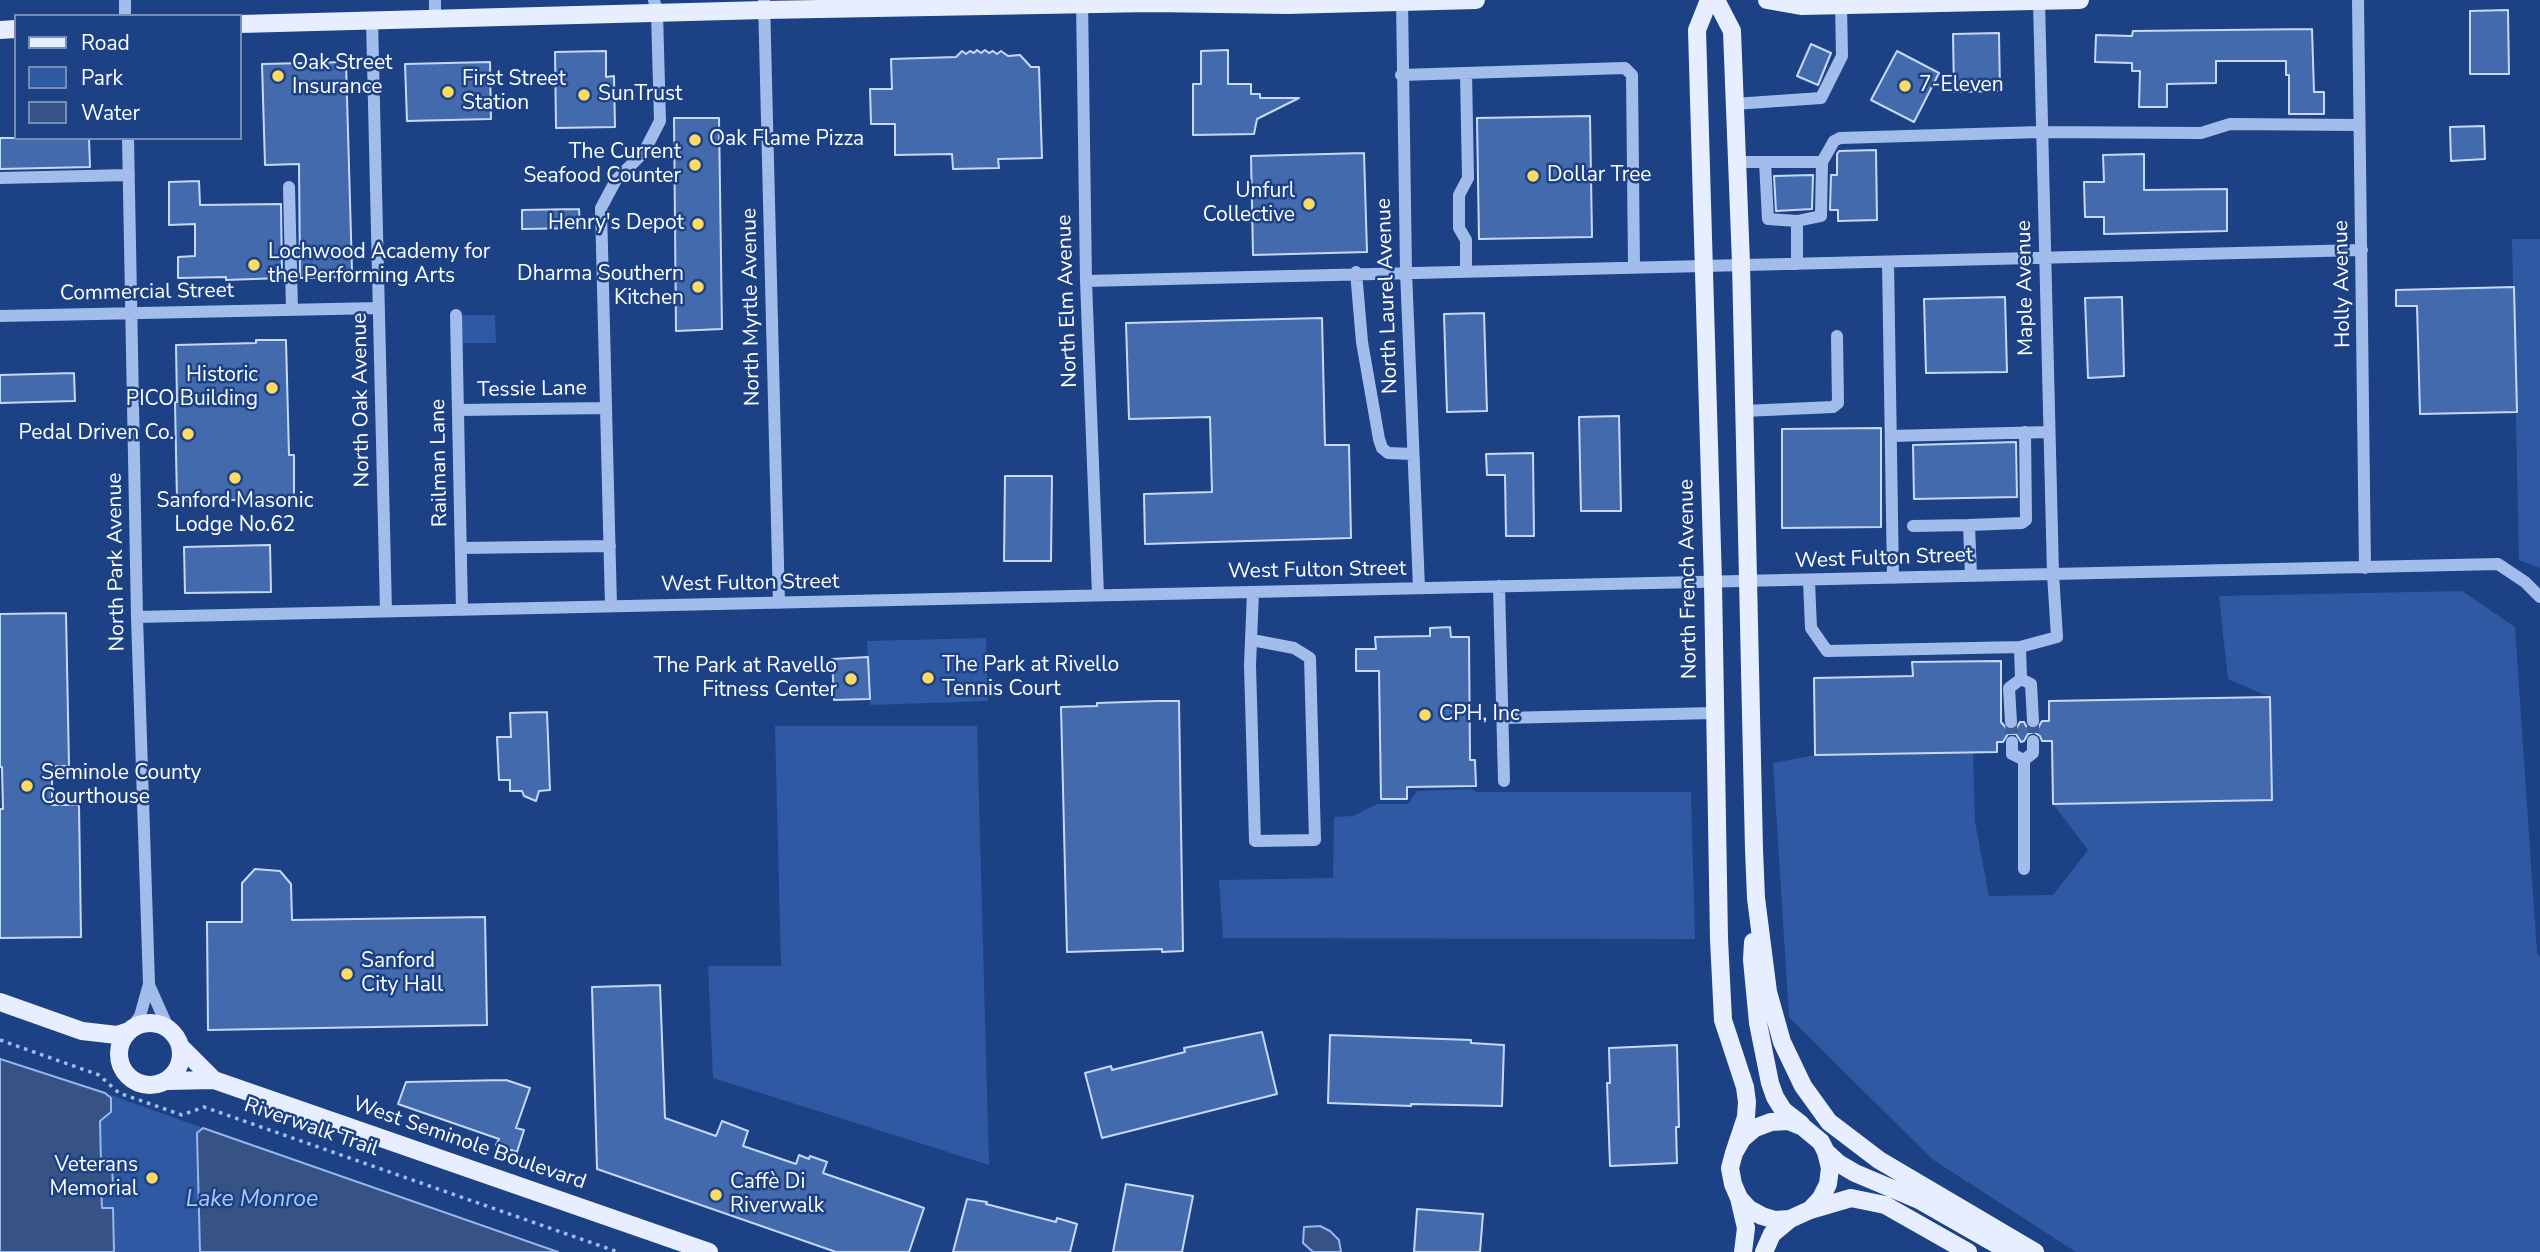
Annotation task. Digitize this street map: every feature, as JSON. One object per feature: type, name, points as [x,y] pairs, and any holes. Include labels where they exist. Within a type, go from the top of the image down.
[{"type":"main road","points":[[242,24],[435,19],[656,6],[1152,2],[1287,5],[1476,0]]},
{"type":"main road","name":"North French Avenue","points":[[1709,0],[1697,30],[1723,1020],[1745,1087],[1747,1102],[1746,1118],[1730,1168],[1746,1228],[1743,1252]]},
{"type":"main road","points":[[1716,0],[1732,31],[1738,162],[1756,898],[1752,960],[1763,1053],[1775,1097],[1783,1110],[1821,1142],[1830,1168],[1828,1184],[1821,1198],[1810,1209]]},
{"type":"main road","points":[[1767,0],[1801,6],[2080,0]]},
{"type":"main road","points":[[1756,898],[1768,992],[1782,1042],[1803,1086],[1829,1122],[1879,1160],[2035,1252]]},
{"type":"main road","points":[[0,1002],[82,1031],[117,1035],[151,1023],[169,1030]]},
{"type":"main road","points":[[121,1066],[120,1046],[130,1030]]},
{"type":"main road","name":"West Seminole Boulevard","points":[[169,1030],[180,1046],[214,1080]]},
{"type":"main road","name":"West Seminole Boulevard","points":[[82,1031],[136,1082],[156,1084],[166,1081],[214,1080],[709,1252]]},
{"type":"main road","points":[[166,1081],[179,1066],[180,1046]]},
{"type":"main road","points":[[1734,1153],[1742,1139],[1755,1128],[1770,1122],[1787,1121],[1803,1127]]},
{"type":"main road","points":[[1826,1152],[1855,1173],[1919,1199],[2010,1252]]},
{"type":"main road","points":[[1739,1198],[1749,1209],[1762,1216],[1775,1220],[1790,1219]]},
{"type":"main road","points":[[1764,1252],[1772,1234],[1790,1219],[1810,1209],[1851,1198],[1885,1205],[1968,1252]]},
{"type":"street","points":[[435,0],[435,19]]},
{"type":"street","name":"Holly Avenue","points":[[2358,0],[2365,568]]},
{"type":"street","name":"North Laurel Avenue","points":[[1402,1],[1406,271],[1419,588]]},
{"type":"street","name":"Maple Avenue","points":[[2020,647],[2057,636],[2053,574],[2039,1]]},
{"type":"street","name":"North Elm Avenue","points":[[1082,3],[1086,281],[1098,595]]},
{"type":"street","name":"North Myrtle Avenue","points":[[764,5],[779,603]]},
{"type":"street","points":[[1734,104],[1821,98],[1842,57],[1841,5]]},
{"type":"street","points":[[611,606],[601,208],[617,180],[644,152],[660,121],[656,6]]},
{"type":"street","name":"North Oak Avenue","points":[[373,20],[386,611]]},
{"type":"street","points":[[1401,75],[1625,68],[1632,75],[1634,267]]},
{"type":"street","points":[[1466,73],[1468,178],[1459,195],[1459,228],[1466,240],[1466,270]]},
{"type":"street","points":[[1765,162],[1768,219],[1797,221],[1821,216],[1822,162],[1834,141],[1840,138],[2041,132],[2201,133],[2230,124],[2359,125]]},
{"type":"street","name":"North Park Avenue","points":[[128,140],[137,617],[149,984]]},
{"type":"street","points":[[1738,162],[1822,162]]},
{"type":"street","points":[[0,178],[129,175]]},
{"type":"street","points":[[289,187],[292,310]]},
{"type":"street","points":[[1797,221],[1797,264]]},
{"type":"street","points":[[1086,281],[1356,272],[2362,250]]},
{"type":"street","points":[[1888,262],[1893,578]]},
{"type":"street","points":[[1356,272],[1362,342],[1379,439],[1382,448],[1388,453],[1413,454]]},
{"type":"street","name":"Commercial Street","points":[[0,316],[379,308]]},
{"type":"street","name":"Railman Lane","points":[[456,315],[462,610]]},
{"type":"street","points":[[1744,411],[1833,407],[1838,403],[1837,336]]},
{"type":"street","name":"Tessie Lane","points":[[458,410],[606,408]]},
{"type":"street","points":[[1913,526],[2022,523],[2026,520],[2025,432]]},
{"type":"street","points":[[1891,436],[2049,432]]},
{"type":"street","points":[[1969,525],[1971,576]]},
{"type":"street","points":[[461,548],[610,546]]},
{"type":"street","name":"West Fulton Street","points":[[137,617],[2498,565],[2525,582]]},
{"type":"street","points":[[1809,581],[1811,628],[1827,651],[2020,647],[2021,679]]},
{"type":"street","points":[[2525,582],[2540,587]]},
{"type":"street","points":[[2525,582],[2540,597]]},
{"type":"street","points":[[1499,586],[1504,781]]},
{"type":"street","points":[[1252,640],[1294,648],[1310,658],[1315,840],[1255,841],[1250,665],[1253,592]]},
{"type":"street","points":[[2021,679],[2031,684],[2033,721]]},
{"type":"street","points":[[2011,722],[2009,688],[2021,679]]},
{"type":"street","points":[[1503,718],[1715,713]]},
{"type":"street","points":[[2024,869],[2024,760],[2033,752],[2034,741]]},
{"type":"street","points":[[2011,742],[2012,754],[2024,760]]},
{"type":"street","points":[[149,984],[169,1030]]},
{"type":"street","points":[[130,1030],[140,1016],[149,984]]},
{"type":"path","name":"Riverwalk Trail","points":[[0,1040],[99,1075],[119,1093],[182,1115],[205,1107],[618,1252]]},
{"type":"green space","points":[[2512,239],[2540,239],[2540,568],[2519,560]]},
{"type":"green space","points":[[459,315],[495,315],[496,343],[460,343]]},
{"type":"green space","points":[[2462,591],[2515,627],[2537,953],[2540,957],[2540,1252],[2076,1252],[1932,1159],[1789,1017],[1773,763],[1816,755],[1973,753],[1975,822],[1989,896],[2053,895],[2088,850],[2053,804],[2272,799],[2270,697],[2228,679],[2219,596]]},
{"type":"green space","name":"The Park at Rivello Tennis Court","points":[[986,638],[988,701],[870,705],[867,641]]},
{"type":"green space","points":[[775,726],[977,726],[989,1165],[713,1078],[708,966],[781,966]]},
{"type":"green space","points":[[1472,789],[1477,792],[1691,792],[1695,939],[1223,938],[1219,880],[1333,878],[1334,817],[1353,816],[1377,804],[1408,804],[1417,791]]},
{"type":"green space","points":[[105,1093],[203,1128],[197,1133],[200,1252],[114,1252],[113,1209],[102,1209],[101,1185],[113,1184],[112,1165],[101,1164],[99,1121],[111,1112],[111,1098]]},
{"type":"water","points":[[0,1059],[105,1093],[111,1098],[111,1112],[100,1121],[101,1164],[112,1165],[113,1185],[101,1186],[102,1208],[113,1208],[114,1252],[0,1252]]},
{"type":"water","name":"Lake Monroe","points":[[203,1128],[558,1252],[200,1252],[197,1133]]},
{"type":"water","points":[[1320,1226],[1339,1240],[1341,1252],[1313,1252],[1303,1243],[1304,1227]]},
{"type":"building","points":[[2508,10],[2509,74],[2470,74],[2470,11]]},
{"type":"building","points":[[2312,29],[2314,92],[2324,92],[2324,114],[2289,114],[2289,75],[2286,75],[2286,61],[2216,61],[2216,83],[2167,84],[2167,107],[2139,107],[2140,71],[2132,71],[2132,63],[2095,62],[2096,35],[2132,36],[2133,31]]},
{"type":"building","points":[[1999,33],[2000,91],[1954,92],[1953,34]]},
{"type":"building","points":[[1811,44],[1831,53],[1818,85],[1797,76]]},
{"type":"building","points":[[977,50],[981,53],[985,50],[997,54],[1001,51],[1008,56],[1020,55],[1031,67],[1039,67],[1042,158],[998,159],[999,168],[953,169],[952,154],[895,155],[895,124],[871,124],[870,89],[892,89],[891,59],[956,57],[962,51],[966,54]]},
{"type":"building","points":[[1228,50],[1228,84],[1251,84],[1251,94],[1260,94],[1260,98],[1299,98],[1257,119],[1254,134],[1193,135],[1193,84],[1201,84],[1201,51]]},
{"type":"building","points":[[606,51],[606,77],[614,76],[615,127],[556,128],[555,52]]},
{"type":"building","name":"7-Eleven","points":[[1897,51],[1939,73],[1914,122],[1871,100]]},
{"type":"building","points":[[346,62],[352,271],[347,277],[300,278],[299,164],[265,165],[262,64]]},
{"type":"building","name":"First Street Station","points":[[490,62],[491,119],[407,121],[405,64]]},
{"type":"building","points":[[1590,116],[1592,237],[1479,239],[1477,118]]},
{"type":"building","name":"Henry's Depot","points":[[674,118],[719,118],[722,329],[676,331]]},
{"type":"building","points":[[2484,126],[2485,159],[2451,161],[2450,127]]},
{"type":"building","points":[[0,138],[89,140],[90,167],[0,169]]},
{"type":"building","points":[[1876,150],[1877,220],[1838,221],[1838,210],[1830,210],[1831,175],[1837,175],[1837,154],[1839,151]]},
{"type":"building","name":"Unfurl Collective","points":[[1364,153],[1367,252],[1253,255],[1251,156]]},
{"type":"building","points":[[2144,154],[2144,190],[2227,189],[2227,231],[2104,234],[2104,217],[2085,217],[2084,182],[2104,182],[2103,155]]},
{"type":"building","points":[[1813,175],[1812,209],[1776,211],[1774,176]]},
{"type":"building","points":[[199,181],[200,205],[281,204],[282,278],[178,278],[178,257],[195,256],[195,224],[169,225],[169,182]]},
{"type":"building","points":[[579,209],[580,228],[522,229],[522,210]]},
{"type":"building","points":[[2514,287],[2517,412],[2420,414],[2417,306],[2396,306],[2396,290]]},
{"type":"building","points":[[2005,297],[2007,372],[1926,373],[1924,299]]},
{"type":"building","points":[[2122,297],[2124,376],[2088,378],[2085,298]]},
{"type":"building","points":[[1484,313],[1487,411],[1447,412],[1444,314]]},
{"type":"building","points":[[1322,318],[1325,445],[1349,445],[1351,538],[1145,544],[1144,494],[1212,492],[1210,417],[1129,419],[1126,323]]},
{"type":"building","points":[[256,340],[286,340],[289,455],[294,455],[294,499],[177,501],[176,345],[256,343]]},
{"type":"building","points":[[74,373],[75,401],[0,403],[0,375]]},
{"type":"building","points":[[1619,416],[1621,511],[1581,511],[1579,417]]},
{"type":"building","points":[[1881,428],[1881,527],[1782,528],[1782,429]]},
{"type":"building","points":[[2016,442],[2017,497],[1914,499],[1913,445]]},
{"type":"building","points":[[1533,453],[1534,536],[1506,536],[1505,475],[1487,475],[1486,454]]},
{"type":"building","points":[[1005,476],[1052,476],[1051,561],[1004,561]]},
{"type":"building","points":[[270,545],[271,592],[185,593],[184,547]]},
{"type":"building","name":"Seminole County Courthouse","points":[[66,613],[69,766],[52,766],[52,805],[79,805],[81,937],[0,938],[0,809],[3,809],[0,767],[0,614]]},
{"type":"building","name":"CPH, Inc","points":[[1450,627],[1451,637],[1469,637],[1470,760],[1475,760],[1476,786],[1407,787],[1407,799],[1381,799],[1379,671],[1356,671],[1356,649],[1376,649],[1375,637],[1430,636],[1430,628]]},
{"type":"building","name":"The Park at Ravello Fitness Center","points":[[868,657],[870,699],[834,700],[832,659]]},
{"type":"building","points":[[2001,661],[2001,722],[2011,731],[2016,729],[2020,722],[2033,730],[2038,728],[2042,721],[2049,721],[2049,701],[2270,697],[2272,800],[2053,804],[2052,741],[2042,741],[2034,732],[2021,742],[2016,734],[2008,734],[2003,742],[1997,742],[1997,752],[1815,755],[1814,678],[1913,676],[1912,662]]},
{"type":"building","points":[[1179,701],[1183,951],[1162,952],[1162,949],[1067,952],[1061,707]]},
{"type":"building","points":[[547,712],[550,790],[539,791],[536,801],[524,796],[522,791],[510,791],[510,780],[499,780],[497,737],[511,737],[510,713]]},
{"type":"building","name":"Sanford City Hall","points":[[255,869],[280,871],[291,884],[292,920],[485,917],[487,1025],[208,1030],[207,922],[242,922],[242,883]]},
{"type":"building","points":[[660,985],[665,1118],[716,1136],[722,1121],[748,1131],[743,1146],[796,1164],[799,1155],[809,1159],[810,1156],[827,1162],[823,1173],[924,1208],[909,1252],[836,1252],[597,1169],[592,987]]},
{"type":"building","points":[[1262,1032],[1277,1094],[1102,1138],[1085,1073],[1111,1066],[1112,1070],[1185,1052],[1184,1048]]},
{"type":"building","points":[[1330,1035],[1471,1040],[1471,1043],[1504,1045],[1502,1106],[1328,1103]]},
{"type":"building","points":[[1677,1045],[1677,1163],[1610,1166],[1607,1083],[1610,1083],[1609,1048]]},
{"type":"building","points":[[506,1080],[530,1088],[516,1128],[524,1130],[517,1152],[496,1145],[499,1139],[398,1104],[406,1082]]},
{"type":"building","points":[[1126,1184],[1193,1196],[1182,1252],[1113,1252]]},
{"type":"building","points":[[967,1199],[1056,1222],[1057,1218],[1077,1224],[1070,1252],[953,1252]]},
{"type":"building","points":[[1417,1209],[1483,1214],[1480,1252],[1414,1252]]},
{"type":"tunnel","points":[[2033,721],[2033,741]]},
{"type":"tunnel","points":[[2011,722],[2012,742]]},
{"type":"place","name":"Oak Street Insurance","points":[[278,76]]},
{"type":"place","name":"7-Eleven","points":[[1905,86]]},
{"type":"place","name":"First Street Station","points":[[448,92]]},
{"type":"place","name":"SunTrust","points":[[584,95]]},
{"type":"place","name":"Oak Flame Pizza","points":[[695,140]]},
{"type":"place","name":"The Current Seafood Counter","points":[[695,165]]},
{"type":"place","name":"Dollar Tree","points":[[1533,176]]},
{"type":"place","name":"Unfurl Collective","points":[[1309,204]]},
{"type":"place","name":"Henry's Depot","points":[[698,224]]},
{"type":"place","name":"Lochwood Academy for the Performing Arts","points":[[254,265]]},
{"type":"place","name":"Dharma Southern Kitchen","points":[[698,287]]},
{"type":"place","name":"Historic PICO Building","points":[[272,388]]},
{"type":"place","name":"Pedal Driven Co.","points":[[188,434]]},
{"type":"place","name":"Sanford Masonic Lodge No.62","points":[[235,478]]},
{"type":"place","name":"The Park at Rivello Tennis Court","points":[[928,678]]},
{"type":"place","name":"The Park at Ravello Fitness Center","points":[[851,679]]},
{"type":"place","name":"CPH, Inc","points":[[1425,715]]},
{"type":"place","name":"Seminole County Courthouse","points":[[27,786]]},
{"type":"place","name":"Sanford City Hall","points":[[347,974]]},
{"type":"place","name":"Veterans Memorial","points":[[152,1178]]},
{"type":"place","name":"Caffè Di Riverwalk","points":[[716,1195]]}]
